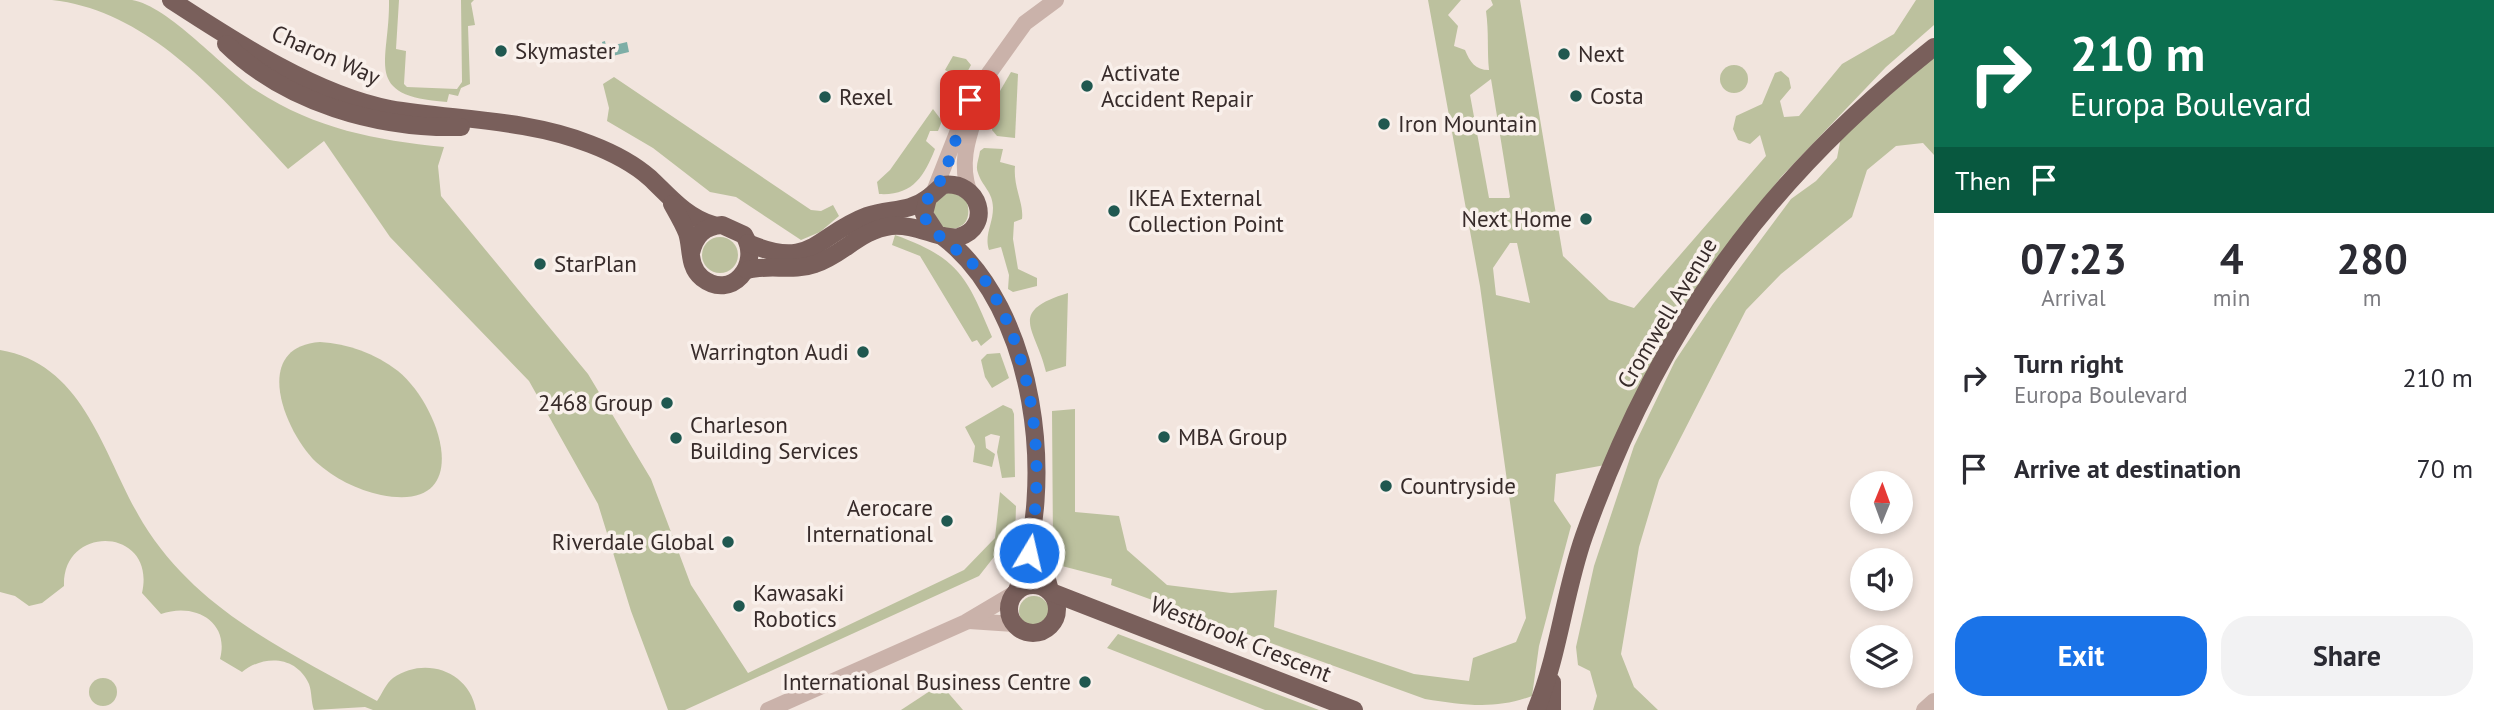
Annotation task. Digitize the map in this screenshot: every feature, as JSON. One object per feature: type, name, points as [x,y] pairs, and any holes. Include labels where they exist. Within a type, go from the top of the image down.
[{"type":"main road","name":"Charon Way","points":[[171,0],[206,24],[233,50],[273,80],[320,102],[367,117],[431,128],[513,126],[588,143],[621,158],[649,177],[669,199],[696,218],[713,225]]},
{"type":"main road","name":"Cromwell Avenue","points":[[1536,710],[1552,671],[1577,557],[1611,465],[1653,373],[1701,295],[1763,209],[1814,153],[1887,84],[1934,47]]},
{"type":"main road","points":[[748,243],[778,253],[808,250],[861,218],[906,210],[952,184],[969,191],[977,203],[973,243],[979,271],[1020,355],[1035,426],[1034,527],[1050,591],[1058,606],[1053,622],[1045,630],[1031,633],[1014,624],[1009,608],[1034,527]]},
{"type":"main road","points":[[931,194],[924,214],[940,235],[979,271]]},
{"type":"main road","name":"Charon Way","points":[[669,199],[685,229],[691,253]]},
{"type":"main road","points":[[747,270],[751,252],[738,230],[713,225],[698,235],[691,253],[696,272],[712,283],[728,284],[747,270],[815,264],[865,233],[883,228],[914,227],[940,235],[960,237],[974,226]]},
{"type":"main road","points":[[1016,592],[1037,584],[1050,591]]},
{"type":"main road","name":"Westbrook Crescent","points":[[1050,591],[1354,710]]},
{"type":"main road","name":"Westbrook Crescent","points":[[1053,622],[1081,615],[1111,615]]},
{"type":"main road","name":"Cromwell Avenue","points":[[1552,671],[1552,710]]},
{"type":"street","points":[[1025,23],[1030,0]]},
{"type":"street","points":[[931,194],[970,100],[1025,23],[1056,0]]},
{"type":"street","points":[[969,191],[964,172],[964,153],[984,84]]},
{"type":"street","points":[[768,710],[966,622],[1016,592]]},
{"type":"street","points":[[966,622],[1014,624]]},
{"type":"street","points":[[1924,710],[1934,701]]},
{"type":"green space","points":[[52,0],[132,0],[147,5],[179,26],[257,91],[301,115],[347,131],[394,141],[444,147],[438,166],[441,196],[588,374],[651,479],[691,585],[748,673],[964,570],[995,538],[1000,492],[1016,506],[1015,540],[1001,548],[979,576],[685,710],[668,710],[631,611],[598,504],[529,381],[390,237],[324,141],[288,169],[212,88],[154,40],[122,21],[88,8]]},
{"type":"green space","points":[[389,0],[399,0],[396,49],[406,51],[404,84],[407,87],[457,89],[462,82],[461,0],[474,0],[471,3],[475,25],[468,26],[470,84],[461,88],[458,96],[449,94],[447,102],[420,98],[402,92],[391,84],[386,72],[385,58]]},
{"type":"green space","points":[[1428,0],[1461,0],[1448,15],[1458,26],[1454,46],[1465,50],[1477,67],[1489,70],[1486,11],[1493,5],[1491,0],[1520,0],[1563,256],[1609,300],[1634,308],[1766,156],[1760,135],[1750,144],[1738,140],[1733,129],[1736,116],[1762,104],[1775,73],[1781,71],[1789,78],[1791,88],[1780,101],[1784,117],[1799,116],[1842,64],[1894,34],[1916,0],[1934,0],[1934,25],[1886,67],[1781,177],[1715,263],[1605,465],[1556,474],[1554,501],[1571,526],[1539,646],[1532,696],[1492,705],[1425,699],[1111,585],[1112,579],[1058,565],[1053,544],[1052,411],[1075,409],[1075,512],[1119,516],[1127,550],[1167,585],[1231,593],[1277,590],[1274,627],[1414,674],[1469,681],[1473,658],[1516,642],[1526,618],[1480,286]],"holes":[[[1491,79],[1510,197],[1509,198],[1489,198],[1470,95]],[[1510,243],[1517,243],[1530,303],[1496,295],[1493,268]]]},
{"type":"green space","points":[[953,56],[966,59],[971,65],[956,93],[945,92],[955,76],[945,70]]},
{"type":"green space","points":[[1934,57],[1934,155],[1923,143],[1896,146],[1867,170],[1852,217],[1781,274],[1746,310],[1659,480],[1639,547],[1621,654],[1634,687],[1658,710],[1593,710],[1597,696],[1590,671],[1578,665],[1576,647],[1594,566],[1634,446],[1675,361],[1713,304],[1791,199],[1816,181],[1837,158],[1841,137]]},
{"type":"green space","points":[[1734,65],[1744,69],[1748,79],[1744,89],[1734,93],[1724,89],[1720,79],[1724,69]]},
{"type":"green space","points":[[1011,72],[1018,74],[1015,138],[997,136],[992,130],[993,103]]},
{"type":"green space","points":[[614,77],[811,210],[821,211],[833,205],[839,216],[820,232],[801,240],[736,197],[710,192],[653,148],[607,121],[609,108],[603,84]]},
{"type":"green space","points":[[933,109],[942,121],[938,131],[930,131],[926,141],[935,149],[921,176],[900,192],[879,194],[877,182],[890,170]]},
{"type":"green space","points":[[984,148],[1003,149],[1000,162],[1015,166],[1022,213],[1022,219],[1014,222],[1013,239],[1018,269],[1037,278],[1037,286],[1013,292],[1008,289],[1009,275],[1001,247],[989,250],[993,202],[977,168],[980,151]]},
{"type":"green space","points":[[949,191],[966,199],[968,213],[961,226],[942,229],[931,207]]},
{"type":"green space","points":[[895,235],[934,252],[958,272],[975,299],[992,337],[981,346],[977,340],[972,342],[920,256],[892,245]]},
{"type":"green space","points":[[720,237],[732,243],[738,255],[732,267],[720,273],[708,267],[702,255],[708,243]]},
{"type":"green space","points":[[1068,293],[1066,366],[1046,372],[1032,333],[1031,315],[1037,307]]},
{"type":"green space","points":[[320,342],[351,347],[371,354],[398,371],[414,387],[437,431],[442,454],[440,474],[430,489],[411,497],[381,495],[363,490],[330,473],[304,448],[285,412],[280,393],[280,374],[285,359],[298,347]]},
{"type":"green space","points":[[0,350],[29,359],[53,374],[73,394],[89,418],[143,523],[165,554],[218,606],[279,647],[377,701],[393,678],[405,671],[431,668],[444,671],[465,685],[476,710],[373,710],[365,707],[314,710],[309,684],[296,668],[288,663],[269,661],[250,666],[242,672],[220,659],[220,634],[207,618],[186,611],[161,614],[142,593],[143,571],[136,555],[123,545],[108,541],[92,543],[77,551],[67,566],[64,586],[42,603],[29,606],[15,596],[0,592]]},
{"type":"green space","points":[[1000,353],[1009,378],[992,388],[985,377],[981,360],[987,354]]},
{"type":"green space","points":[[1003,405],[1012,409],[1014,414],[1015,477],[1002,478],[997,452],[1000,436],[991,434],[985,437],[986,448],[995,454],[992,467],[973,462],[975,446],[965,427]]},
{"type":"green space","points":[[1034,596],[1040,597],[1048,605],[1048,617],[1040,625],[1034,626],[1028,625],[1020,617],[1019,611],[1020,605],[1028,597]]},
{"type":"green space","points":[[1118,634],[1319,710],[1265,710],[1107,648]]},
{"type":"green space","points":[[103,678],[113,682],[117,692],[113,702],[103,706],[93,702],[89,692],[93,682]]},
{"type":"green space","points":[[944,688],[963,710],[901,710],[933,689]]},
{"type":"water","points":[[605,41],[606,47],[627,42],[629,52],[600,59],[597,48],[603,47],[602,42]]},
{"type":"place","name":"Skymaster","points":[[501,51]]},
{"type":"place","name":"Next","points":[[1564,54]]},
{"type":"place","name":"Activate Accident Repair","points":[[1087,86]]},
{"type":"place","name":"Costa","points":[[1576,96]]},
{"type":"place","name":"Rexel","points":[[825,97]]},
{"type":"place","name":"Iron Mountain","points":[[1384,124]]},
{"type":"place","name":"IKEA External Collection Point","points":[[1114,211]]},
{"type":"place","name":"Next Home","points":[[1586,219]]},
{"type":"place","name":"StarPlan","points":[[540,264]]},
{"type":"place","name":"Warrington Audi","points":[[863,352]]},
{"type":"place","name":"2468 Group","points":[[667,403]]},
{"type":"place","name":"MBA Group","points":[[1164,437]]},
{"type":"place","name":"Charleson Building Services","points":[[676,438]]},
{"type":"place","name":"Countryside","points":[[1386,486]]},
{"type":"place","name":"Aerocare International","points":[[947,521]]},
{"type":"place","name":"Riverdale Global","points":[[728,542]]},
{"type":"place","name":"Kawasaki Robotics","points":[[739,606]]},
{"type":"place","name":"International Business Centre","points":[[1085,682]]},
{"type":"route","points":[[970,100],[945,170],[928,198],[924,214],[931,229],[959,250],[979,271],[1020,355],[1035,426],[1034,527],[1029,553]]}]
